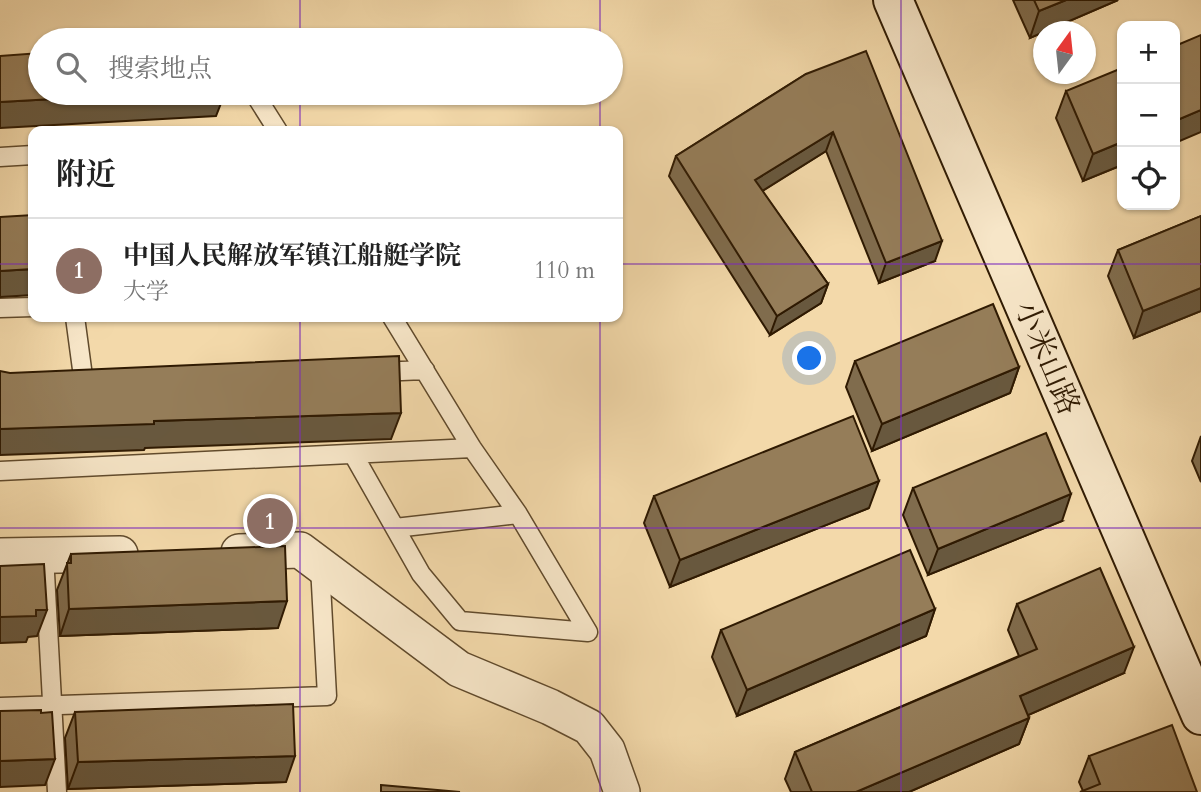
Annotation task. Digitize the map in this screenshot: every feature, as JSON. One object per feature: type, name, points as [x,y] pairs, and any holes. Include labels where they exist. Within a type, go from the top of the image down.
[{"type":"street","name":"小米山路","points":[[893,0],[1201,715]]},
{"type":"street","points":[[205,552],[300,551],[459,669],[550,707],[589,727],[607,750],[622,792]]},
{"type":"street","points":[[0,556],[152,553]]},
{"type":"lane","points":[[261,105],[273,126]]},
{"type":"lane","points":[[0,157],[28,155]]},
{"type":"lane","points":[[0,308],[28,307]]},
{"type":"lane","points":[[76,322],[84,384]]},
{"type":"lane","points":[[354,454],[421,574],[460,621],[588,632],[518,514],[472,448],[395,322]]},
{"type":"lane","points":[[357,373],[425,370]]},
{"type":"lane","points":[[0,471],[472,448]]},
{"type":"lane","points":[[395,528],[518,514]]},
{"type":"lane","points":[[44,555],[57,792]]},
{"type":"lane","points":[[0,707],[327,696],[320,566]]},
{"type":"building","points":[[1034,0],[1066,0],[1039,11]]},
{"type":"building","points":[[1201,35],[1201,110],[1180,119],[1180,84],[1180,44]]},
{"type":"building","points":[[866,51],[942,241],[886,263],[833,132],[755,180],[828,284],[777,316],[676,156],[806,74]]},
{"type":"building","points":[[28,54],[28,100],[0,102],[0,56]]},
{"type":"building","points":[[1117,70],[1117,144],[1093,154],[1066,91],[1083,84],[1096,84],[1096,79]]},
{"type":"building","points":[[28,215],[28,269],[0,271],[0,217]]},
{"type":"building","points":[[1201,216],[1201,288],[1143,311],[1118,250]]},
{"type":"building","points":[[993,304],[1019,367],[882,424],[855,361]]},
{"type":"building","points":[[399,356],[401,413],[0,429],[0,371],[10,373]]},
{"type":"building","points":[[853,416],[879,481],[680,560],[654,496]]},
{"type":"building","points":[[1046,433],[1071,494],[938,549],[913,488]]},
{"type":"building","points":[[285,546],[287,601],[69,609],[67,563],[71,563],[71,554]]},
{"type":"building","points":[[910,550],[935,609],[747,690],[721,630]]},
{"type":"building","points":[[44,564],[47,610],[36,610],[36,616],[0,617],[0,566]]},
{"type":"building","points":[[1100,568],[1134,647],[1020,696],[1029,718],[856,792],[812,792],[795,752],[1037,649],[1017,604]]},
{"type":"building","points":[[293,704],[295,756],[78,762],[75,712]]},
{"type":"building","points":[[41,710],[41,713],[52,712],[55,759],[0,761],[0,711]]},
{"type":"building","points":[[1172,725],[1197,792],[1080,792],[1100,784],[1089,756]]},
{"type":"building","points":[[381,785],[460,792],[381,792]]},
{"type":"place","name":"中国人民解放军镇江船艇学院","points":[[270,521]]}]
